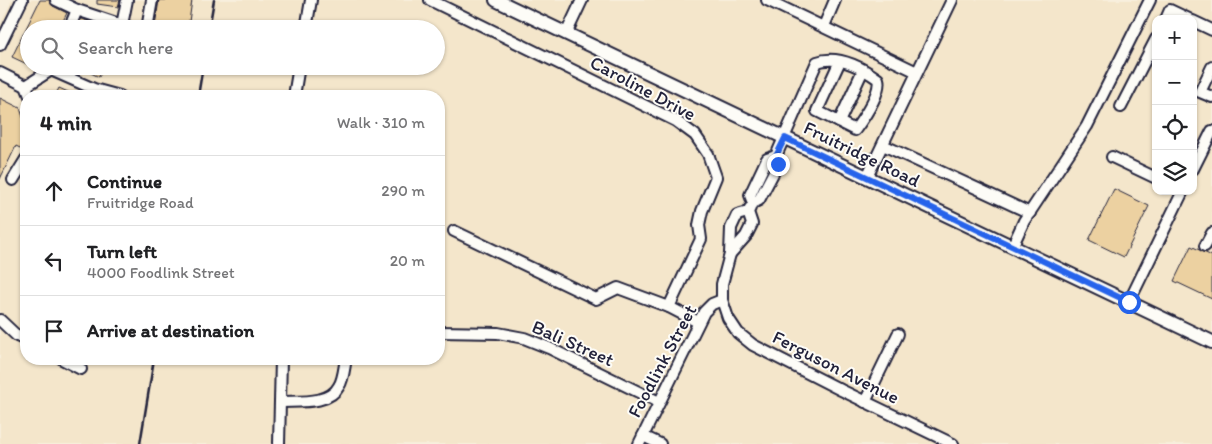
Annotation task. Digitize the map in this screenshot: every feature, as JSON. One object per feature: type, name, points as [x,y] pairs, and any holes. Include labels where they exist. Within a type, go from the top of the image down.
[{"type":"main road","name":"Fruitridge Road","points":[[496,0],[1212,342]]},
{"type":"street","points":[[0,45],[22,0]]},
{"type":"street","points":[[56,0],[77,10],[107,20]]},
{"type":"street","points":[[123,20],[127,0]]},
{"type":"street","points":[[149,20],[152,0]]},
{"type":"street","points":[[308,20],[311,0]]},
{"type":"street","name":"Caroline Drive","points":[[430,0],[676,121],[695,135],[708,154],[716,177],[702,211],[699,225],[702,239],[669,307]]},
{"type":"street","points":[[566,34],[582,0]]},
{"type":"street","points":[[767,0],[918,72]]},
{"type":"street","points":[[824,26],[835,0]]},
{"type":"street","points":[[867,177],[952,0]]},
{"type":"street","points":[[1012,247],[1030,213],[1087,126],[1150,0]]},
{"type":"street","points":[[73,20],[77,10]]},
{"type":"street","points":[[1168,15],[1170,10],[1180,15]]},
{"type":"street","points":[[1197,23],[1212,30]]},
{"type":"street","points":[[1121,107],[1152,47]]},
{"type":"street","points":[[722,300],[722,284],[730,254],[731,228],[737,215],[748,212],[753,203],[760,200],[778,164],[776,156],[816,62],[840,61],[874,76],[879,81],[879,87],[868,111],[855,130],[817,111],[840,61]]},
{"type":"street","points":[[1212,67],[1200,92],[1212,97]]},
{"type":"street","points":[[839,122],[863,70]]},
{"type":"street","points":[[0,73],[26,86],[28,90]]},
{"type":"street","points":[[26,86],[42,75]]},
{"type":"street","points":[[66,75],[98,90]]},
{"type":"street","points":[[295,90],[298,75]]},
{"type":"street","points":[[1197,161],[1212,131]]},
{"type":"street","points":[[882,144],[1030,213]]},
{"type":"street","points":[[1112,158],[1152,176]]},
{"type":"street","points":[[13,180],[20,169]]},
{"type":"street","points":[[1129,302],[1181,195]]},
{"type":"street","points":[[730,254],[746,236],[752,224],[748,212]]},
{"type":"street","points":[[454,231],[596,299],[618,288],[669,307],[698,322]]},
{"type":"street","points":[[1206,246],[1212,233]]},
{"type":"street","name":"Foodlink Street","points":[[641,440],[698,322],[712,304],[722,300]]},
{"type":"street","name":"Ferguson Avenue","points":[[722,300],[728,318],[738,333],[753,345],[953,444]]},
{"type":"street","points":[[0,320],[20,337]]},
{"type":"street","name":"Bali Street","points":[[445,332],[498,333],[524,338],[549,348],[659,402]]},
{"type":"street","points":[[865,402],[898,334]]},
{"type":"street","points":[[73,365],[81,369]]},
{"type":"street","points":[[279,444],[281,365]]},
{"type":"street","points":[[280,402],[326,398],[334,393],[340,385],[345,365]]},
{"type":"street","points":[[641,440],[660,444]]},
{"type":"shaded area","points":[[12,0],[1212,0],[1212,444],[0,444],[0,25]]},
{"type":"building","points":[[40,0],[49,0],[53,6],[67,13],[64,20],[30,20]]},
{"type":"building","points":[[97,0],[120,0],[118,7],[97,4]]},
{"type":"building","points":[[159,0],[192,0],[189,20],[156,20]]},
{"type":"building","points":[[20,41],[20,61],[12,57]]},
{"type":"building","points":[[0,98],[20,108],[20,148],[16,146],[0,179]]},
{"type":"building","points":[[1114,189],[1149,206],[1124,257],[1089,240]]},
{"type":"building","points":[[1191,246],[1212,256],[1212,299],[1174,281]]},
{"type":"railway","points":[[211,20],[214,0]]},
{"type":"railway","points":[[199,90],[202,75]]},
{"type":"railway","points":[[140,444],[153,365]]},
{"type":"route","points":[[778,164],[776,156],[785,138],[1129,302]]}]
